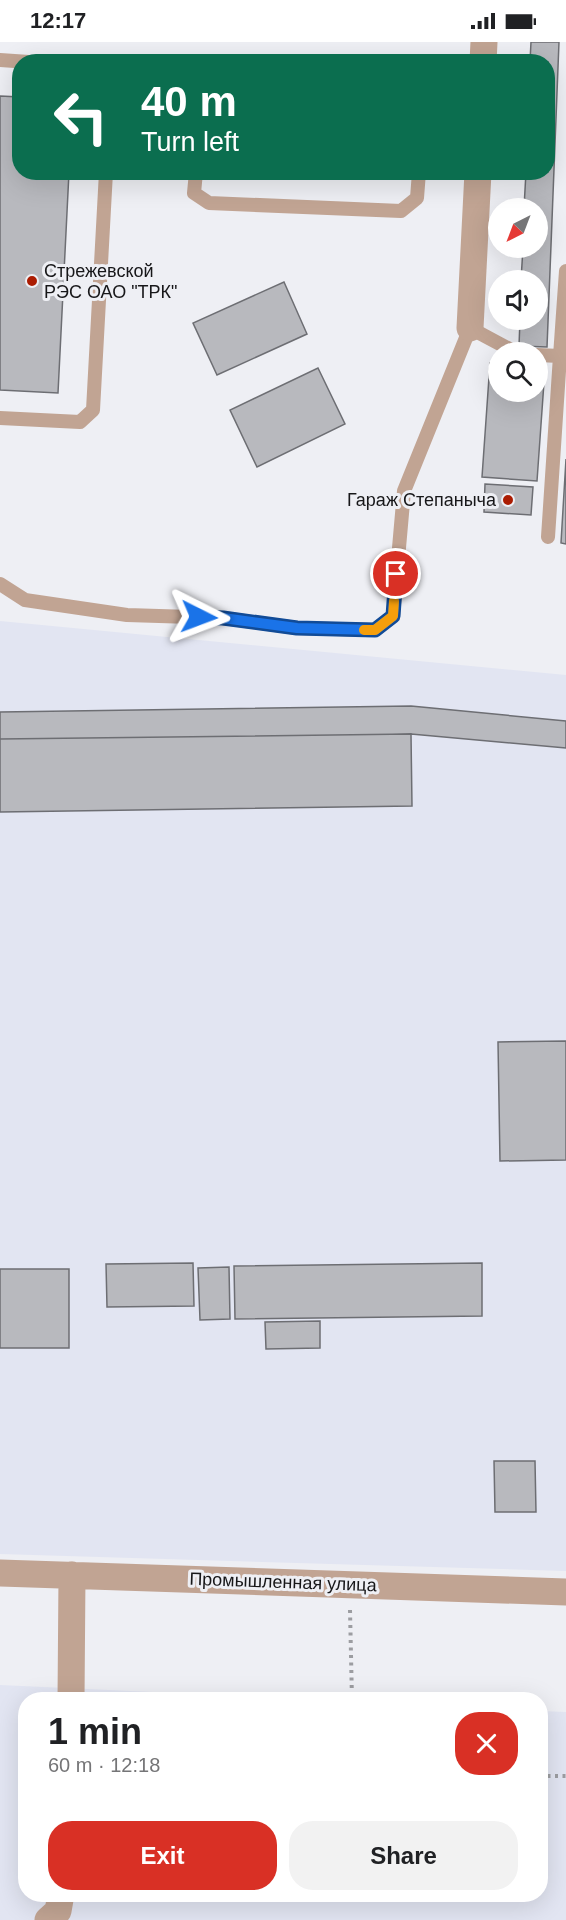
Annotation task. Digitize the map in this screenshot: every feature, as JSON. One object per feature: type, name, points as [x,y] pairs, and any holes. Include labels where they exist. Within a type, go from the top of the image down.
[{"type":"street","points":[[470,328],[478,180]]},
{"type":"street","name":"Промышленная улица","points":[[0,1573],[566,1592]]},
{"type":"street","points":[[71,1692],[72,1575]]},
{"type":"street","points":[[48,1920],[58,1911],[60,1902]]},
{"type":"lane","points":[[0,418],[81,422],[93,410],[106,180]]},
{"type":"lane","points":[[195,180],[194,193],[209,203],[400,211],[417,198],[418,180]]},
{"type":"lane","points":[[548,537],[566,271]]},
{"type":"lane","points":[[0,584],[26,600],[127,615],[223,618],[297,628],[375,630],[393,616],[404,491],[470,328],[496,342]]},
{"type":"lane","points":[[548,355],[560,356]]},
{"type":"path","points":[[349,1585],[352,1692]]},
{"type":"path","points":[[548,1776],[566,1776]]},
{"type":"shaded area","points":[[0,621],[566,675],[566,1571],[0,1554]]},
{"type":"shaded area","points":[[0,1685],[152,1692],[18,1692],[18,1902],[548,1902],[548,1711],[566,1712],[566,1920],[0,1920]]},
{"type":"building","points":[[531,42],[559,42],[555,144],[555,54],[530,54]]},
{"type":"building","name":"Стрежевской РЭС ОАО \"ТРК\"","points":[[0,96],[12,97],[12,180],[69,180],[58,393],[0,390]]},
{"type":"building","points":[[526,180],[554,180],[548,322],[548,270],[522,270],[522,258],[548,258],[548,198],[525,198]]},
{"type":"building","points":[[284,282],[307,334],[217,375],[193,323]]},
{"type":"building","points":[[520,330],[548,330],[547,342],[519,342]]},
{"type":"building","points":[[318,368],[345,424],[257,467],[230,410]]},
{"type":"building","points":[[488,392],[488,402],[543,402],[537,481],[482,477]]},
{"type":"building","points":[[566,459],[566,544],[561,543]]},
{"type":"building","name":"Гараж Степаныча","points":[[485,484],[533,487],[531,515],[484,512]]},
{"type":"building","points":[[411,706],[566,721],[566,748],[411,734],[0,739],[0,712]]},
{"type":"building","points":[[411,734],[412,806],[0,812],[0,739]]},
{"type":"building","points":[[566,1041],[566,1160],[500,1161],[498,1042]]},
{"type":"building","points":[[193,1263],[194,1306],[107,1307],[106,1264]]},
{"type":"building","points":[[482,1263],[482,1316],[235,1319],[234,1266]]},
{"type":"building","points":[[229,1267],[230,1319],[200,1320],[198,1268]]},
{"type":"building","points":[[0,1269],[69,1269],[69,1348],[0,1348]]},
{"type":"building","points":[[320,1321],[320,1348],[266,1349],[265,1322]]},
{"type":"building","points":[[494,1461],[535,1461],[536,1512],[495,1512]]},
{"type":"slow traffic","points":[[364,630],[375,630],[393,616],[394,601]]},
{"type":"place","name":"Стрежевской РЭС ОАО \"ТРК\"","points":[[32,281]]},
{"type":"place","name":"Гараж Степаныча","points":[[508,500]]},
{"type":"route","points":[[199,617],[297,628],[375,630],[393,616],[396,574]]}]
